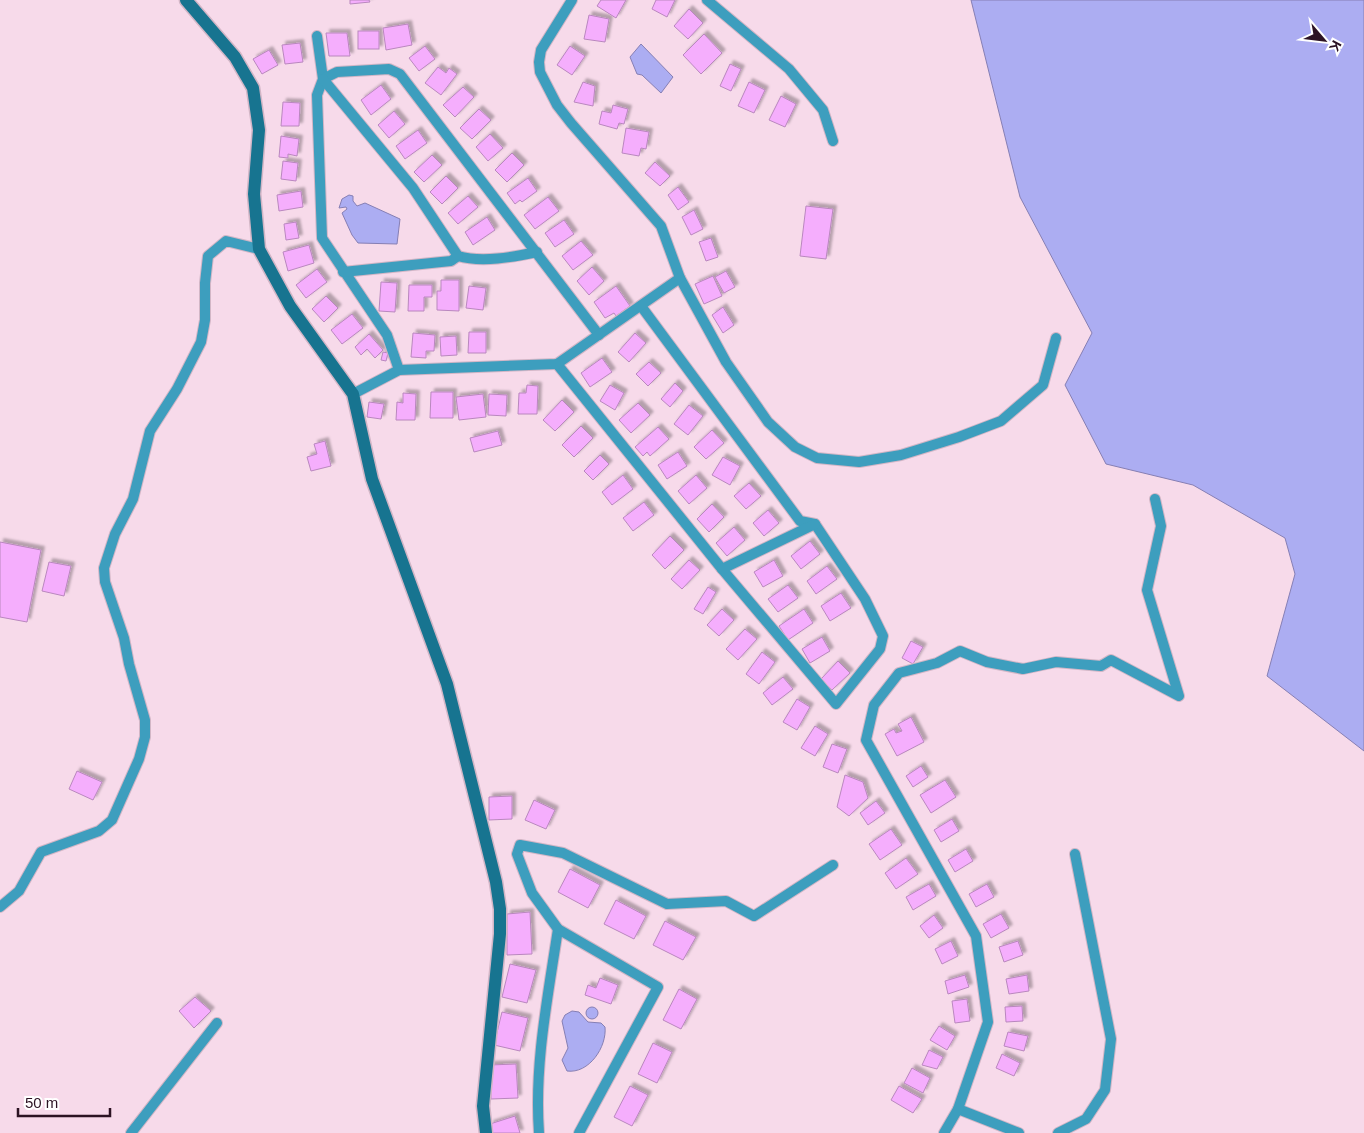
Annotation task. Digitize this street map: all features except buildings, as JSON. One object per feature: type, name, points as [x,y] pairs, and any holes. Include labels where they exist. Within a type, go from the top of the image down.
[{"type":"main road","points":[[186,0],[235,57],[253,88],[259,130],[254,194],[259,249],[290,306],[353,394],[372,479],[447,684],[496,882],[500,909],[500,934],[483,1106],[486,1133]]},
{"type":"street","points":[[572,0],[541,50],[538,62],[540,72],[557,105],[661,226],[680,278],[726,362],[768,422],[795,447],[817,458],[859,462],[901,455],[959,437],[1001,421],[1043,385],[1056,338]]},
{"type":"street","points":[[707,0],[789,69],[823,110],[833,141]]},
{"type":"street","points":[[317,36],[323,79],[318,96],[322,238],[343,272],[388,335],[399,370]]},
{"type":"street","points":[[323,79],[337,72],[380,69],[389,69],[400,74],[599,335]]},
{"type":"street","points":[[323,79],[413,188],[458,256],[466,258],[514,257],[537,252]]},
{"type":"street","points":[[0,907],[18,891],[41,852],[99,831],[112,820],[139,759],[145,737],[145,720],[129,664],[124,638],[105,582],[104,568],[115,534],[133,499],[150,431],[177,389],[201,342],[205,320],[205,283],[208,256],[226,241],[259,249]]},
{"type":"street","points":[[343,272],[451,260],[458,256]]},
{"type":"street","points":[[353,394],[399,370],[557,364],[680,278]]},
{"type":"street","points":[[557,364],[722,569],[836,704],[880,649],[883,636],[865,599],[815,524],[800,521],[642,306]]},
{"type":"street","points":[[944,1133],[958,1108],[988,1022],[976,936],[866,740],[874,705],[899,673],[937,663],[960,651],[987,662],[1023,669],[1056,662],[1100,666],[1111,660],[1179,696],[1147,590],[1161,526],[1155,499]]},
{"type":"street","points":[[722,569],[815,524]]},
{"type":"street","points":[[579,1133],[658,987],[558,929],[532,893],[517,854],[520,845],[564,854],[667,904],[726,901],[754,916],[833,865]]},
{"type":"street","points":[[1058,1133],[1086,1119],[1104,1090],[1111,1039],[1075,854]]},
{"type":"street","points":[[539,1133],[538,1094],[544,1022],[558,929]]},
{"type":"street","points":[[131,1133],[217,1023]]},
{"type":"street","points":[[958,1108],[1020,1133]]},
{"type":"water","points":[[971,0],[1364,0],[1364,751],[1267,676],[1295,574],[1285,538],[1193,485],[1106,464],[1065,385],[1092,333],[1020,197]]},
{"type":"water","points":[[641,44],[673,77],[661,93],[642,75],[637,74],[630,57]]},
{"type":"water","points":[[349,195],[353,196],[353,201],[357,206],[365,203],[400,219],[397,244],[358,243],[352,235],[342,213],[347,209],[346,207],[339,208],[342,199]]},
{"type":"water","points":[[590,1007],[594,1007],[598,1013],[594,1019],[590,1019],[586,1015],[586,1011]]},
{"type":"water","points":[[572,1011],[579,1012],[588,1022],[601,1023],[605,1027],[605,1035],[600,1051],[589,1064],[575,1071],[567,1071],[562,1060],[568,1048],[562,1021],[565,1015]]}]
